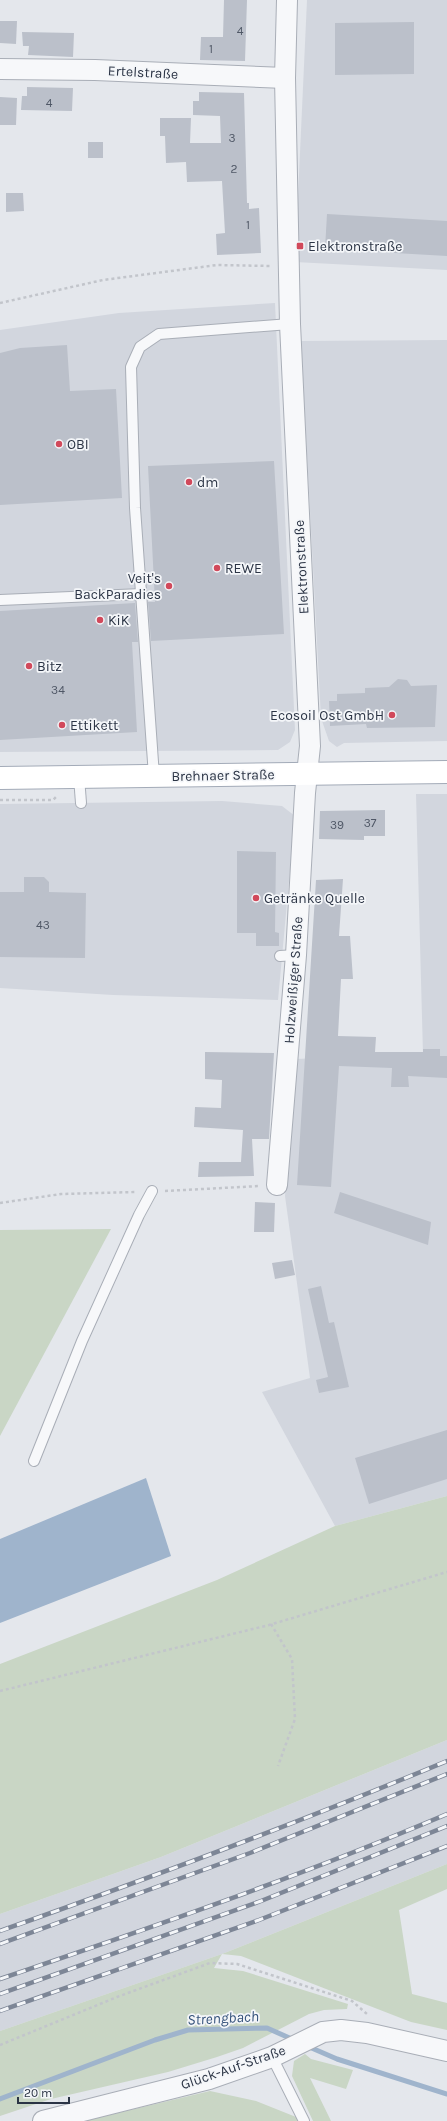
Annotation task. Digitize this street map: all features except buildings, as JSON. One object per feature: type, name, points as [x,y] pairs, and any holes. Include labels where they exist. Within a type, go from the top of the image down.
[{"type":"main road","name":"Brehnaer Straße","points":[[0,778],[447,772]]},
{"type":"street","name":"Elektronstraße","points":[[287,0],[285,78],[290,324],[309,733],[307,774]]},
{"type":"street","name":"Ertelstraße","points":[[0,70],[95,70],[285,78]]},
{"type":"street","name":"Holzweißiger Straße","points":[[277,1185],[288,955],[307,774]]},
{"type":"street","name":"Glück-Auf-Straße","points":[[42,2121],[209,2079],[279,2053],[323,2032],[341,2030],[367,2033],[447,2051]]},
{"type":"lane","points":[[154,776],[135,508],[131,367],[140,347],[160,334],[290,324]]},
{"type":"lane","points":[[0,600],[142,594]]},
{"type":"lane","points":[[80,777],[81,803]]},
{"type":"lane","points":[[34,1462],[82,1341],[139,1215],[152,1191]]},
{"type":"lane","points":[[279,2053],[304,2121]]},
{"type":"path","points":[[0,303],[103,280],[217,265],[289,268]]},
{"type":"path","points":[[0,800],[53,800],[58,795]]},
{"type":"path","points":[[0,1691],[269,1625],[447,1572]]},
{"type":"path","points":[[269,1625],[272,1624],[292,1659],[295,1719],[278,1766]]},
{"type":"path","points":[[0,2045],[117,1997],[210,1963],[237,1964],[345,1998],[352,2001],[366,2014],[371,2015]]},
{"type":"shaded area","points":[[307,0],[447,0],[447,270],[295,262]]},
{"type":"shaded area","points":[[275,303],[295,730],[290,742],[278,750],[0,752],[0,330],[119,313]]},
{"type":"shaded area","points":[[447,340],[447,741],[344,743],[337,747],[329,741],[321,718],[301,341]]},
{"type":"shaded area","points":[[416,794],[447,794],[447,1496],[335,1526],[262,1392],[310,1378],[285,1196],[295,1059],[423,1054]]},
{"type":"shaded area","points":[[222,801],[282,806],[295,816],[278,1000],[113,995],[0,988],[0,804]]},
{"type":"shaded area","points":[[447,1740],[447,1864],[222,1954],[0,2031],[0,1914],[161,1857]]},
{"type":"green space","points":[[111,1229],[0,1436],[0,1230]]},
{"type":"green space","points":[[447,1496],[447,1740],[161,1857],[0,1914],[0,1664],[217,1580],[335,1526]]},
{"type":"green space","points":[[447,1864],[447,1889],[399,1910],[412,1994],[447,2003],[447,2030],[411,2022],[241,1956],[222,1954]]},
{"type":"green space","points":[[222,1954],[214,1968],[243,1971],[348,2004],[347,2009],[324,2010],[309,2014],[243,2048],[217,2057],[168,2072],[51,2099],[0,2116],[0,2031]]},
{"type":"green space","points":[[305,2054],[311,2059],[353,2070],[346,2089],[310,2078],[331,2121],[313,2121],[292,2076],[294,2061]]},
{"type":"green space","points":[[210,2091],[256,2101],[296,2117],[298,2121],[84,2121]]},
{"type":"water","points":[[146,1478],[171,1556],[0,1623],[0,1539]]},
{"type":"waterway","name":"Strengbach","points":[[0,2099],[155,2040],[188,2030],[267,2028],[294,2040]]},
{"type":"waterway","name":"Strengbach","points":[[307,2046],[337,2059],[447,2094]]},
{"type":"railway","points":[[0,1931],[225,1849],[447,1761]]},
{"type":"railway","points":[[0,1944],[250,1853],[447,1774]]},
{"type":"railway","points":[[0,1979],[169,1921],[281,1880],[447,1814]]},
{"type":"railway","points":[[0,1994],[261,1901],[447,1826]]},
{"type":"railway","points":[[0,2011],[259,1920],[447,1846]]},
{"type":"place","name":"Elektronstraße","points":[[300,246]]},
{"type":"place","name":"OBI","points":[[59,444]]},
{"type":"place","name":"dm","points":[[189,482]]},
{"type":"place","name":"REWE","points":[[217,568]]},
{"type":"place","name":"Veit's BackParadies","points":[[169,586]]},
{"type":"place","name":"KiK","points":[[100,620]]},
{"type":"place","name":"Bitz","points":[[29,666]]},
{"type":"place","name":"Ecosoil Ost GmbH","points":[[392,715]]},
{"type":"place","name":"Ettikett","points":[[62,725]]},
{"type":"place","name":"Getränke Quelle","points":[[256,898]]}]
